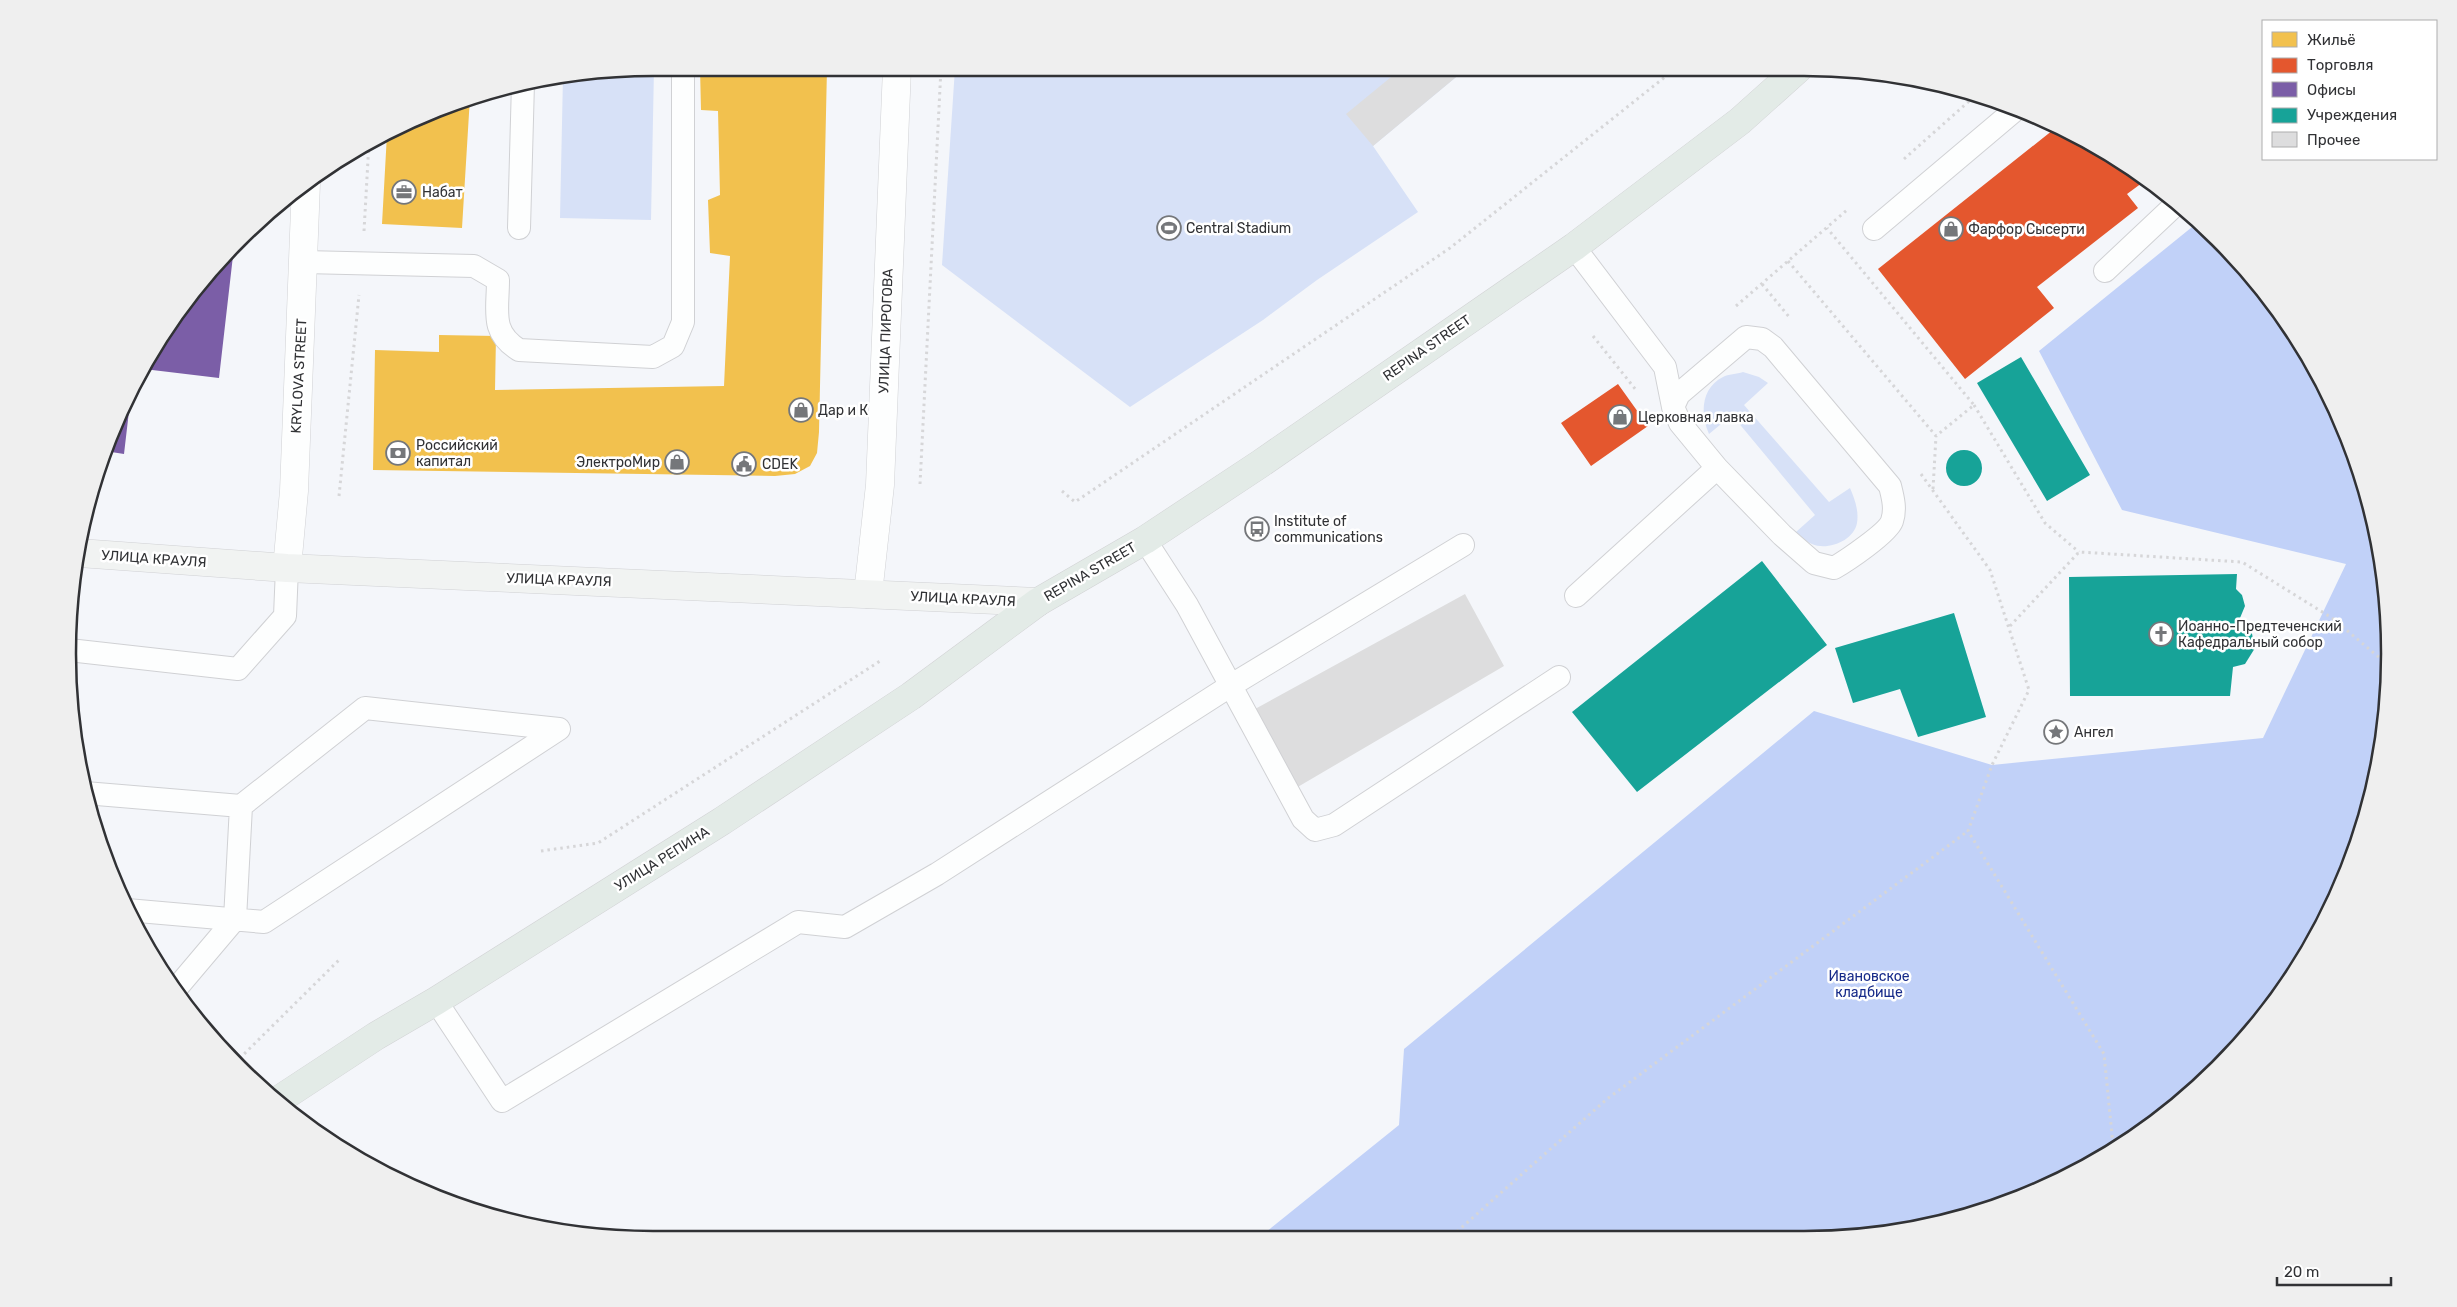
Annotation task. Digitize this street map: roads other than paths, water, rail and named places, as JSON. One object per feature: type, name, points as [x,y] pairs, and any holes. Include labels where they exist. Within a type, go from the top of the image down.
[{"type":"main road","name":"REPINA STREET","points":[[1038,602],[1145,540],[1574,247],[1740,121],[1790,76]]},
{"type":"main road","name":"УЛИЦА КРАУЛЯ","points":[[85,553],[286,568],[1038,602]]},
{"type":"main road","name":"УЛИЦА РЕПИНА","points":[[284,1096],[376,1036],[436,1001],[722,821],[903,701],[1038,602]]},
{"type":"street","name":"УЛИЦА ПИРОГОВА","points":[[868,594],[880,485],[897,76]]},
{"type":"street","name":"KRYLOVA STREET","points":[[286,568],[294,491],[306,193]]},
{"type":"lane","points":[[304,262],[474,266],[498,280],[498,329],[506,342],[519,350],[652,357],[673,346],[683,322],[683,76]]},
{"type":"lane","points":[[519,228],[523,91]]},
{"type":"lane","points":[[1874,229],[2010,115]]},
{"type":"lane","points":[[2104,271],[2171,209]]},
{"type":"lane","points":[[1574,247],[1665,367],[1673,407],[1680,422],[1717,468],[1782,535],[1814,563],[1834,568],[1854,557],[1892,523],[1895,505],[1890,486],[1773,347],[1762,339],[1746,337],[1679,394],[1673,407]]},
{"type":"lane","points":[[1576,596],[1717,468]]},
{"type":"lane","points":[[1145,540],[1187,605],[1302,819],[1315,830],[1334,825],[1559,678]]},
{"type":"lane","points":[[436,1001],[502,1102],[798,922],[845,927],[937,874],[1230,686],[1463,545]]},
{"type":"lane","points":[[76,651],[238,669],[285,616],[286,568]]},
{"type":"lane","points":[[94,794],[242,806],[365,708],[559,729],[264,922],[137,911]]},
{"type":"lane","points":[[181,983],[235,919],[242,806]]},
{"type":"place","name":"Набат","points":[[404,192]]},
{"type":"place","name":"Central Stadium","points":[[1169,228]]},
{"type":"place","name":"Фарфор Сысерти","points":[[1951,229]]},
{"type":"place","name":"Дар и К","points":[[801,410]]},
{"type":"place","name":"Церковная лавка","points":[[1620,417]]},
{"type":"place","name":"Российский капитал","points":[[398,453]]},
{"type":"place","name":"ЭлектроМир","points":[[677,462]]},
{"type":"place","name":"CDEK","points":[[744,464]]},
{"type":"place","name":"Institute of communications","points":[[1257,529]]},
{"type":"place","name":"Иоанно-Предтеченский Кафедральный собор","points":[[2161,634]]},
{"type":"place","name":"Ангел","points":[[2056,732]]},
{"type":"park label","name":"Ивановское кладбище","points":[[1869,984]]}]
